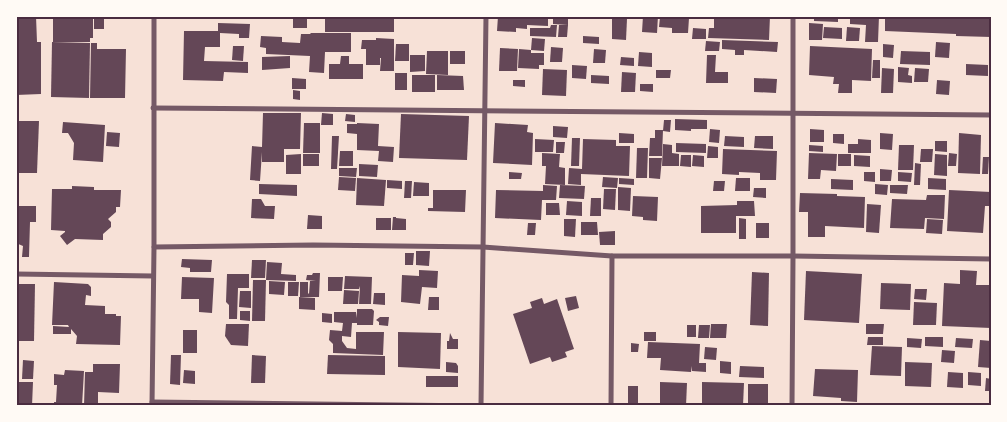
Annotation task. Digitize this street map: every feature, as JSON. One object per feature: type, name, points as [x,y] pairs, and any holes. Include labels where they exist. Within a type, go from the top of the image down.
[{"type":"street","points":[[154,16],[152,404],[481,406],[486,16]]},
{"type":"street","points":[[792,406],[793,16]]},
{"type":"street","points":[[153,108],[991,115]]},
{"type":"street","points":[[154,246],[483,247],[612,256],[991,259]]},
{"type":"street","points":[[612,256],[612,406]]},
{"type":"street","points":[[16,274],[153,276]]},
{"type":"building","points":[[16,16],[36,16],[37,42],[41,42],[41,94],[16,95]]},
{"type":"building","points":[[53,16],[93,17],[93,38],[90,38],[90,42],[53,42]]},
{"type":"building","points":[[104,16],[104,29],[94,29],[94,17]]},
{"type":"building","points":[[293,16],[307,16],[307,28],[293,28]]},
{"type":"building","points":[[325,16],[394,16],[394,32],[325,32]]},
{"type":"building","points":[[498,16],[548,16],[548,26],[527,25],[527,29],[516,28],[516,32],[497,31]]},
{"type":"building","points":[[553,16],[568,16],[568,25],[553,24]]},
{"type":"building","points":[[643,16],[658,16],[657,33],[642,32]]},
{"type":"building","points":[[714,16],[770,16],[769,40],[708,38],[709,28],[714,28]]},
{"type":"building","points":[[814,16],[838,16],[838,22],[814,21]]},
{"type":"building","points":[[850,16],[879,16],[878,42],[865,42],[866,25],[850,24]]},
{"type":"building","points":[[885,16],[991,16],[991,37],[885,31]]},
{"type":"building","points":[[660,17],[689,18],[688,33],[672,33],[672,28],[659,27]]},
{"type":"building","points":[[612,18],[627,19],[626,40],[612,39]]},
{"type":"building","points":[[218,23],[250,24],[249,38],[239,38],[239,34],[220,33],[220,47],[205,47],[204,61],[248,62],[248,73],[224,72],[223,81],[183,80],[184,31],[218,31]]},
{"type":"building","points":[[809,23],[823,24],[822,40],[809,40]]},
{"type":"building","points":[[551,25],[557,25],[556,37],[530,36],[530,28],[550,28]]},
{"type":"building","points":[[559,25],[568,25],[567,37],[558,37]]},
{"type":"building","points":[[824,27],[842,28],[842,39],[823,38]]},
{"type":"building","points":[[847,27],[860,28],[859,41],[846,41]]},
{"type":"building","points":[[693,28],[706,29],[706,39],[692,39]]},
{"type":"building","points":[[351,33],[351,52],[325,52],[324,73],[309,72],[310,56],[266,54],[266,48],[260,47],[261,36],[282,37],[282,42],[300,43],[301,34]]},
{"type":"building","points":[[583,36],[599,37],[599,44],[583,43]]},
{"type":"building","points":[[376,38],[394,39],[394,71],[380,71],[381,58],[380,65],[366,65],[366,49],[361,49],[362,40],[376,40]]},
{"type":"building","points":[[532,38],[545,39],[544,51],[531,50]]},
{"type":"building","points":[[722,40],[778,42],[777,52],[744,50],[744,55],[735,55],[735,50],[722,49]]},
{"type":"building","points":[[706,41],[720,42],[719,51],[705,51]]},
{"type":"building","points":[[52,42],[90,43],[89,98],[51,97]]},
{"type":"building","points":[[936,42],[950,43],[949,58],[935,57]]},
{"type":"building","points":[[91,43],[97,43],[97,49],[126,49],[125,98],[90,98]]},
{"type":"building","points":[[396,44],[409,44],[409,61],[395,61]]},
{"type":"building","points":[[883,44],[894,45],[893,58],[883,57]]},
{"type":"building","points":[[233,46],[244,46],[243,61],[232,60]]},
{"type":"building","points":[[810,46],[872,49],[871,81],[852,80],[852,93],[838,93],[839,84],[833,84],[834,77],[809,75]]},
{"type":"building","points":[[551,47],[563,48],[562,62],[550,62]]},
{"type":"building","points":[[500,48],[518,49],[517,71],[499,71]]},
{"type":"building","points":[[519,49],[531,50],[531,53],[544,53],[544,65],[539,65],[539,69],[518,68]]},
{"type":"building","points":[[594,49],[606,50],[605,63],[593,63]]},
{"type":"building","points":[[427,51],[448,51],[448,75],[426,74]]},
{"type":"building","points":[[450,51],[465,51],[465,64],[450,64]]},
{"type":"building","points":[[901,51],[930,52],[930,65],[900,64]]},
{"type":"building","points":[[639,52],[652,53],[652,67],[638,66]]},
{"type":"building","points":[[410,55],[425,55],[425,71],[410,72]]},
{"type":"building","points":[[707,55],[716,55],[715,72],[728,72],[728,83],[706,83]]},
{"type":"building","points":[[290,56],[290,68],[262,70],[262,57]]},
{"type":"building","points":[[341,56],[349,56],[349,64],[363,64],[363,79],[329,79],[329,64],[340,64]]},
{"type":"building","points":[[621,57],[634,58],[634,66],[620,65]]},
{"type":"building","points":[[873,60],[880,60],[880,78],[872,78]]},
{"type":"building","points":[[966,64],[988,65],[988,76],[966,75]]},
{"type":"building","points":[[572,65],[587,66],[586,79],[572,78]]},
{"type":"building","points":[[898,67],[909,68],[908,75],[912,76],[912,83],[898,82]]},
{"type":"building","points":[[882,68],[894,69],[893,93],[881,93]]},
{"type":"building","points":[[915,68],[929,69],[928,82],[914,82]]},
{"type":"building","points":[[543,69],[567,70],[566,96],[542,95]]},
{"type":"building","points":[[656,70],[671,70],[670,78],[656,78]]},
{"type":"building","points":[[622,72],[636,73],[635,92],[621,92]]},
{"type":"building","points":[[395,73],[407,73],[407,90],[395,90]]},
{"type":"building","points":[[412,75],[435,75],[435,92],[412,92]]},
{"type":"building","points":[[437,75],[463,76],[464,90],[437,90]]},
{"type":"building","points":[[591,75],[609,76],[609,84],[591,83]]},
{"type":"building","points":[[292,78],[306,79],[306,89],[292,89]]},
{"type":"building","points":[[754,78],[777,79],[776,93],[754,92]]},
{"type":"building","points":[[513,80],[525,80],[525,87],[513,86]]},
{"type":"building","points":[[937,80],[950,81],[949,95],[936,94]]},
{"type":"building","points":[[640,84],[653,84],[653,92],[640,91]]},
{"type":"building","points":[[293,90],[300,91],[300,100],[293,99]]},
{"type":"building","points":[[263,113],[301,113],[300,149],[284,149],[284,162],[262,162],[262,152],[260,181],[250,180],[252,146],[262,147]]},
{"type":"building","points":[[322,113],[333,114],[333,125],[321,125]]},
{"type":"building","points":[[346,114],[355,115],[355,122],[345,121]]},
{"type":"building","points":[[401,114],[469,116],[467,160],[399,158]]},
{"type":"building","points":[[675,119],[707,120],[707,129],[675,130]]},
{"type":"building","points":[[664,120],[671,120],[670,132],[663,131]]},
{"type":"building","points":[[16,121],[39,121],[37,173],[16,173]]},
{"type":"building","points":[[63,122],[105,125],[103,162],[73,160],[74,143],[68,133],[62,133]]},
{"type":"building","points":[[304,123],[320,123],[320,153],[303,153]]},
{"type":"building","points":[[495,123],[528,125],[527,132],[533,133],[532,165],[493,163]]},
{"type":"building","points":[[347,124],[379,124],[378,146],[394,147],[393,162],[378,161],[379,151],[357,150],[357,134],[347,133]]},
{"type":"building","points":[[553,126],[568,127],[567,138],[553,137]]},
{"type":"building","points":[[710,129],[720,130],[719,143],[709,142]]},
{"type":"building","points":[[810,129],[824,130],[824,142],[810,142]]},
{"type":"building","points":[[655,130],[663,130],[662,156],[649,156],[650,138],[655,138]]},
{"type":"building","points":[[107,132],[120,133],[119,147],[106,146]]},
{"type":"building","points":[[619,133],[634,134],[634,143],[619,143]]},
{"type":"building","points":[[880,133],[893,134],[892,150],[880,149]]},
{"type":"building","points":[[959,133],[981,135],[980,174],[958,173]]},
{"type":"building","points":[[833,134],[844,134],[844,144],[833,143]]},
{"type":"building","points":[[332,136],[339,136],[337,169],[331,169]]},
{"type":"building","points":[[725,136],[744,137],[744,147],[724,146]]},
{"type":"building","points":[[755,136],[773,136],[773,149],[754,148]]},
{"type":"building","points":[[572,138],[580,138],[579,166],[571,166]]},
{"type":"building","points":[[535,139],[554,140],[553,152],[535,152]]},
{"type":"building","points":[[583,139],[616,140],[616,146],[630,146],[629,176],[581,174],[581,185],[568,184],[569,168],[582,169]]},
{"type":"building","points":[[858,139],[871,140],[871,153],[848,153],[848,144],[858,144]]},
{"type":"building","points":[[935,141],[947,141],[947,152],[935,151]]},
{"type":"building","points":[[556,142],[565,142],[564,153],[556,153]]},
{"type":"building","points":[[676,143],[706,144],[706,153],[676,152]]},
{"type":"building","points":[[663,144],[672,145],[672,153],[679,154],[679,166],[662,166]]},
{"type":"building","points":[[809,145],[823,146],[823,152],[809,151]]},
{"type":"building","points":[[899,145],[914,145],[913,170],[898,170]]},
{"type":"building","points":[[708,146],[718,147],[718,158],[707,158]]},
{"type":"building","points":[[637,148],[648,148],[647,178],[636,178]]},
{"type":"building","points":[[723,149],[777,151],[776,180],[760,180],[760,173],[739,172],[739,175],[722,174]]},
{"type":"building","points":[[921,149],[933,149],[932,162],[920,162]]},
{"type":"building","points":[[340,151],[353,151],[353,166],[339,166]]},
{"type":"building","points":[[542,153],[560,154],[559,167],[565,168],[565,185],[545,184],[546,166],[542,166]]},
{"type":"building","points":[[809,153],[837,154],[836,171],[821,170],[820,179],[808,179]]},
{"type":"building","points":[[949,153],[957,154],[956,166],[948,166]]},
{"type":"building","points":[[301,154],[301,174],[286,174],[286,155]]},
{"type":"building","points":[[303,154],[319,154],[319,166],[303,166]]},
{"type":"building","points":[[838,154],[851,154],[851,166],[838,166]]},
{"type":"building","points":[[935,154],[947,155],[947,176],[934,175]]},
{"type":"building","points":[[681,155],[691,155],[691,167],[680,166]]},
{"type":"building","points":[[693,155],[704,156],[704,167],[692,166]]},
{"type":"building","points":[[854,155],[870,156],[870,167],[854,166]]},
{"type":"building","points":[[983,157],[989,157],[988,174],[982,174]]},
{"type":"building","points":[[649,158],[662,158],[660,179],[649,178]]},
{"type":"building","points":[[915,163],[921,164],[920,185],[914,185]]},
{"type":"building","points":[[359,164],[378,165],[377,177],[359,176]]},
{"type":"building","points":[[339,168],[357,168],[356,177],[339,176]]},
{"type":"building","points":[[880,169],[892,170],[891,181],[880,181]]},
{"type":"building","points":[[509,172],[522,173],[521,179],[509,179]]},
{"type":"building","points":[[864,172],[875,172],[875,182],[864,181]]},
{"type":"building","points":[[898,172],[912,173],[911,182],[898,181]]},
{"type":"building","points":[[339,177],[356,178],[355,191],[338,190]]},
{"type":"building","points":[[603,177],[618,178],[617,188],[602,187]]},
{"type":"building","points":[[357,178],[386,180],[384,206],[356,205]]},
{"type":"building","points":[[619,178],[634,179],[634,185],[619,184]]},
{"type":"building","points":[[736,178],[750,178],[750,191],[735,191]]},
{"type":"building","points":[[928,178],[946,179],[946,190],[928,189]]},
{"type":"building","points":[[831,179],[853,180],[853,190],[831,189]]},
{"type":"building","points":[[387,180],[402,181],[402,189],[387,188]]},
{"type":"building","points":[[405,181],[412,181],[411,198],[404,198]]},
{"type":"building","points":[[714,181],[725,181],[724,191],[713,191]]},
{"type":"building","points":[[414,182],[429,183],[429,196],[413,196]]},
{"type":"building","points":[[259,184],[297,185],[297,196],[259,194]]},
{"type":"building","points":[[875,184],[888,185],[887,195],[875,194]]},
{"type":"building","points":[[543,185],[557,186],[556,200],[542,200],[541,220],[495,218],[496,190],[543,191]]},
{"type":"building","points":[[560,185],[585,186],[584,199],[559,198]]},
{"type":"building","points":[[890,185],[908,185],[907,194],[890,193]]},
{"type":"building","points":[[72,186],[94,187],[94,190],[121,190],[120,207],[116,207],[116,212],[108,219],[111,222],[111,227],[103,234],[103,240],[75,239],[67,245],[60,236],[65,231],[51,230],[52,189],[72,189]]},
{"type":"building","points":[[618,187],[631,188],[630,211],[618,210]]},
{"type":"building","points":[[754,188],[766,188],[766,198],[753,197]]},
{"type":"building","points":[[604,189],[616,189],[615,210],[603,209]]},
{"type":"building","points":[[433,190],[466,190],[465,212],[428,211],[428,208],[433,208]]},
{"type":"building","points":[[949,190],[991,192],[991,206],[985,206],[983,233],[947,231]]},
{"type":"building","points":[[800,193],[865,197],[864,228],[825,226],[825,237],[808,237],[808,212],[799,212]]},
{"type":"building","points":[[927,195],[945,195],[944,219],[925,218],[924,229],[890,228],[892,199],[926,200]]},
{"type":"building","points":[[633,196],[658,197],[657,221],[643,220],[643,217],[632,216]]},
{"type":"building","points":[[591,198],[601,198],[601,216],[590,216]]},
{"type":"building","points":[[252,199],[261,199],[265,206],[275,206],[274,219],[251,218]]},
{"type":"building","points":[[567,201],[582,202],[582,216],[566,215]]},
{"type":"building","points":[[737,201],[754,201],[755,216],[736,216],[736,233],[701,233],[701,206],[737,205]]},
{"type":"building","points":[[546,203],[559,203],[560,215],[546,215]]},
{"type":"building","points":[[867,204],[881,205],[879,233],[866,232]]},
{"type":"building","points":[[16,206],[36,206],[36,222],[30,222],[29,257],[22,257],[23,246],[16,243]]},
{"type":"building","points":[[308,215],[322,216],[322,229],[307,229]]},
{"type":"building","points":[[393,217],[406,219],[406,230],[392,230]]},
{"type":"building","points":[[376,218],[391,218],[391,230],[376,230]]},
{"type":"building","points":[[739,218],[746,219],[746,239],[739,239]]},
{"type":"building","points":[[564,219],[576,219],[575,237],[564,236]]},
{"type":"building","points":[[927,219],[943,220],[942,234],[926,233]]},
{"type":"building","points":[[581,222],[597,222],[598,235],[581,235]]},
{"type":"building","points":[[528,223],[536,223],[535,235],[527,235]]},
{"type":"building","points":[[756,223],[769,223],[769,238],[756,238]]},
{"type":"building","points":[[615,231],[615,245],[600,245],[599,232]]},
{"type":"building","points":[[416,251],[430,251],[429,266],[416,265]]},
{"type":"building","points":[[405,253],[414,253],[413,265],[405,265]]},
{"type":"building","points":[[182,259],[212,260],[211,272],[190,272],[190,268],[181,267]]},
{"type":"building","points":[[252,260],[266,260],[265,278],[251,278]]},
{"type":"building","points":[[267,262],[282,263],[281,274],[296,275],[296,281],[266,280]]},
{"type":"building","points":[[419,270],[438,271],[437,288],[422,287],[420,304],[401,302],[402,275],[419,276]]},
{"type":"building","points":[[960,270],[977,271],[976,285],[991,285],[991,328],[942,326],[944,283],[960,284]]},
{"type":"building","points":[[806,271],[862,274],[859,323],[804,320]]},
{"type":"building","points":[[752,272],[769,273],[768,326],[750,325]]},
{"type":"building","points":[[313,273],[320,273],[319,297],[300,297],[300,282],[308,282],[309,294],[310,281],[316,281],[306,280],[307,275],[312,275]]},
{"type":"building","points":[[227,274],[249,274],[249,288],[238,288],[237,319],[229,319],[229,305],[226,302]]},
{"type":"building","points":[[345,276],[372,277],[371,304],[359,304],[360,286],[359,289],[344,289]]},
{"type":"building","points":[[182,277],[214,278],[212,313],[199,312],[199,299],[181,299]]},
{"type":"building","points":[[328,277],[343,277],[342,291],[328,291]]},
{"type":"building","points":[[253,280],[266,280],[265,321],[252,321]]},
{"type":"building","points":[[269,281],[285,282],[284,295],[269,294]]},
{"type":"building","points":[[54,282],[88,284],[91,287],[91,296],[86,295],[85,305],[105,306],[105,314],[121,316],[120,345],[76,344],[77,336],[71,329],[71,334],[53,334],[53,326],[69,327],[68,325],[52,325]]},
{"type":"building","points":[[288,282],[299,282],[298,296],[288,296]]},
{"type":"building","points":[[881,283],[911,284],[910,310],[880,309]]},
{"type":"building","points":[[16,284],[35,284],[34,341],[16,341]]},
{"type":"building","points":[[915,289],[927,289],[926,300],[914,299]]},
{"type":"building","points":[[344,290],[359,291],[358,304],[343,304]]},
{"type":"building","points":[[240,291],[251,291],[251,308],[239,307]]},
{"type":"building","points":[[374,293],[385,293],[385,305],[373,304]]},
{"type":"building","points":[[576,296],[579,308],[568,311],[565,298]]},
{"type":"building","points":[[299,297],[315,298],[315,310],[299,309]]},
{"type":"building","points":[[429,297],[439,297],[439,310],[428,310]]},
{"type":"building","points":[[542,298],[544,304],[557,299],[574,349],[565,352],[567,357],[552,362],[550,357],[530,364],[513,314],[532,308],[530,302]]},
{"type":"building","points":[[914,302],[937,303],[936,325],[913,325]]},
{"type":"building","points":[[357,309],[372,309],[374,311],[373,325],[357,325],[357,323],[352,323],[351,337],[342,336],[342,341],[347,348],[356,349],[356,332],[384,332],[383,355],[333,353],[333,344],[329,340],[330,330],[342,331],[343,323],[334,322],[334,312],[356,312],[357,318]]},
{"type":"building","points":[[240,311],[250,311],[250,321],[240,320]]},
{"type":"building","points":[[322,313],[332,314],[332,323],[322,322]]},
{"type":"building","points":[[380,317],[389,317],[388,326],[379,325],[379,322],[376,320]]},
{"type":"building","points":[[226,324],[249,324],[248,346],[231,345],[225,336]]},
{"type":"building","points":[[711,324],[727,324],[726,338],[710,338]]},
{"type":"building","points":[[866,324],[884,324],[883,334],[866,334]]},
{"type":"building","points":[[687,325],[696,325],[696,337],[687,337]]},
{"type":"building","points":[[699,325],[710,325],[709,338],[698,338]]},
{"type":"building","points":[[183,330],[197,330],[197,353],[183,353]]},
{"type":"building","points":[[398,332],[441,333],[440,369],[398,367]]},
{"type":"building","points":[[644,332],[656,332],[656,341],[644,341]]},
{"type":"building","points":[[450,333],[453,339],[458,339],[458,349],[447,349]]},
{"type":"building","points":[[868,337],[883,337],[883,345],[867,345]]},
{"type":"building","points":[[925,337],[943,337],[943,347],[925,346]]},
{"type":"building","points":[[907,338],[922,339],[921,348],[907,347]]},
{"type":"building","points":[[956,338],[973,339],[972,348],[955,347]]},
{"type":"building","points":[[980,340],[991,341],[991,368],[978,367]]},
{"type":"building","points":[[648,342],[700,344],[699,363],[706,363],[706,372],[692,371],[692,366],[691,372],[660,370],[661,358],[647,358]]},
{"type":"building","points":[[631,343],[639,344],[638,352],[631,352]]},
{"type":"building","points":[[872,346],[902,347],[901,376],[870,375]]},
{"type":"building","points":[[705,347],[717,348],[716,360],[704,359]]},
{"type":"building","points":[[942,350],[955,351],[954,363],[941,362]]},
{"type":"building","points":[[171,355],[181,355],[180,385],[170,384]]},
{"type":"building","points":[[252,355],[266,356],[265,383],[251,383]]},
{"type":"building","points":[[328,355],[385,356],[385,375],[327,374]]},
{"type":"building","points":[[23,360],[34,361],[33,379],[22,379]]},
{"type":"building","points":[[16,361],[19,361],[18,382],[33,382],[32,406],[16,406]]},
{"type":"building","points":[[720,361],[731,362],[731,374],[720,373]]},
{"type":"building","points":[[446,362],[456,363],[458,373],[446,372]]},
{"type":"building","points":[[905,362],[932,363],[931,387],[905,386]]},
{"type":"building","points":[[93,364],[120,364],[119,393],[98,392],[98,403],[94,403],[94,406],[84,406],[85,372],[93,372]]},
{"type":"building","points":[[740,366],[764,367],[764,378],[739,377]]},
{"type":"building","points":[[815,369],[858,370],[857,402],[841,401],[841,398],[813,396]]},
{"type":"building","points":[[65,370],[84,371],[82,406],[54,406],[57,385],[54,385],[54,374],[64,375]]},
{"type":"building","points":[[184,370],[195,371],[195,384],[183,383]]},
{"type":"building","points":[[948,372],[963,373],[963,388],[947,387]]},
{"type":"building","points":[[968,372],[981,373],[981,386],[968,385]]},
{"type":"building","points":[[426,376],[458,376],[458,387],[426,387]]},
{"type":"building","points":[[986,378],[991,379],[991,391],[985,391]]},
{"type":"building","points":[[660,382],[687,383],[686,406],[660,406]]},
{"type":"building","points":[[702,382],[744,383],[743,406],[702,406]]},
{"type":"building","points":[[748,384],[768,384],[768,406],[748,406]]},
{"type":"building","points":[[628,386],[638,386],[638,406],[628,406]]}]
